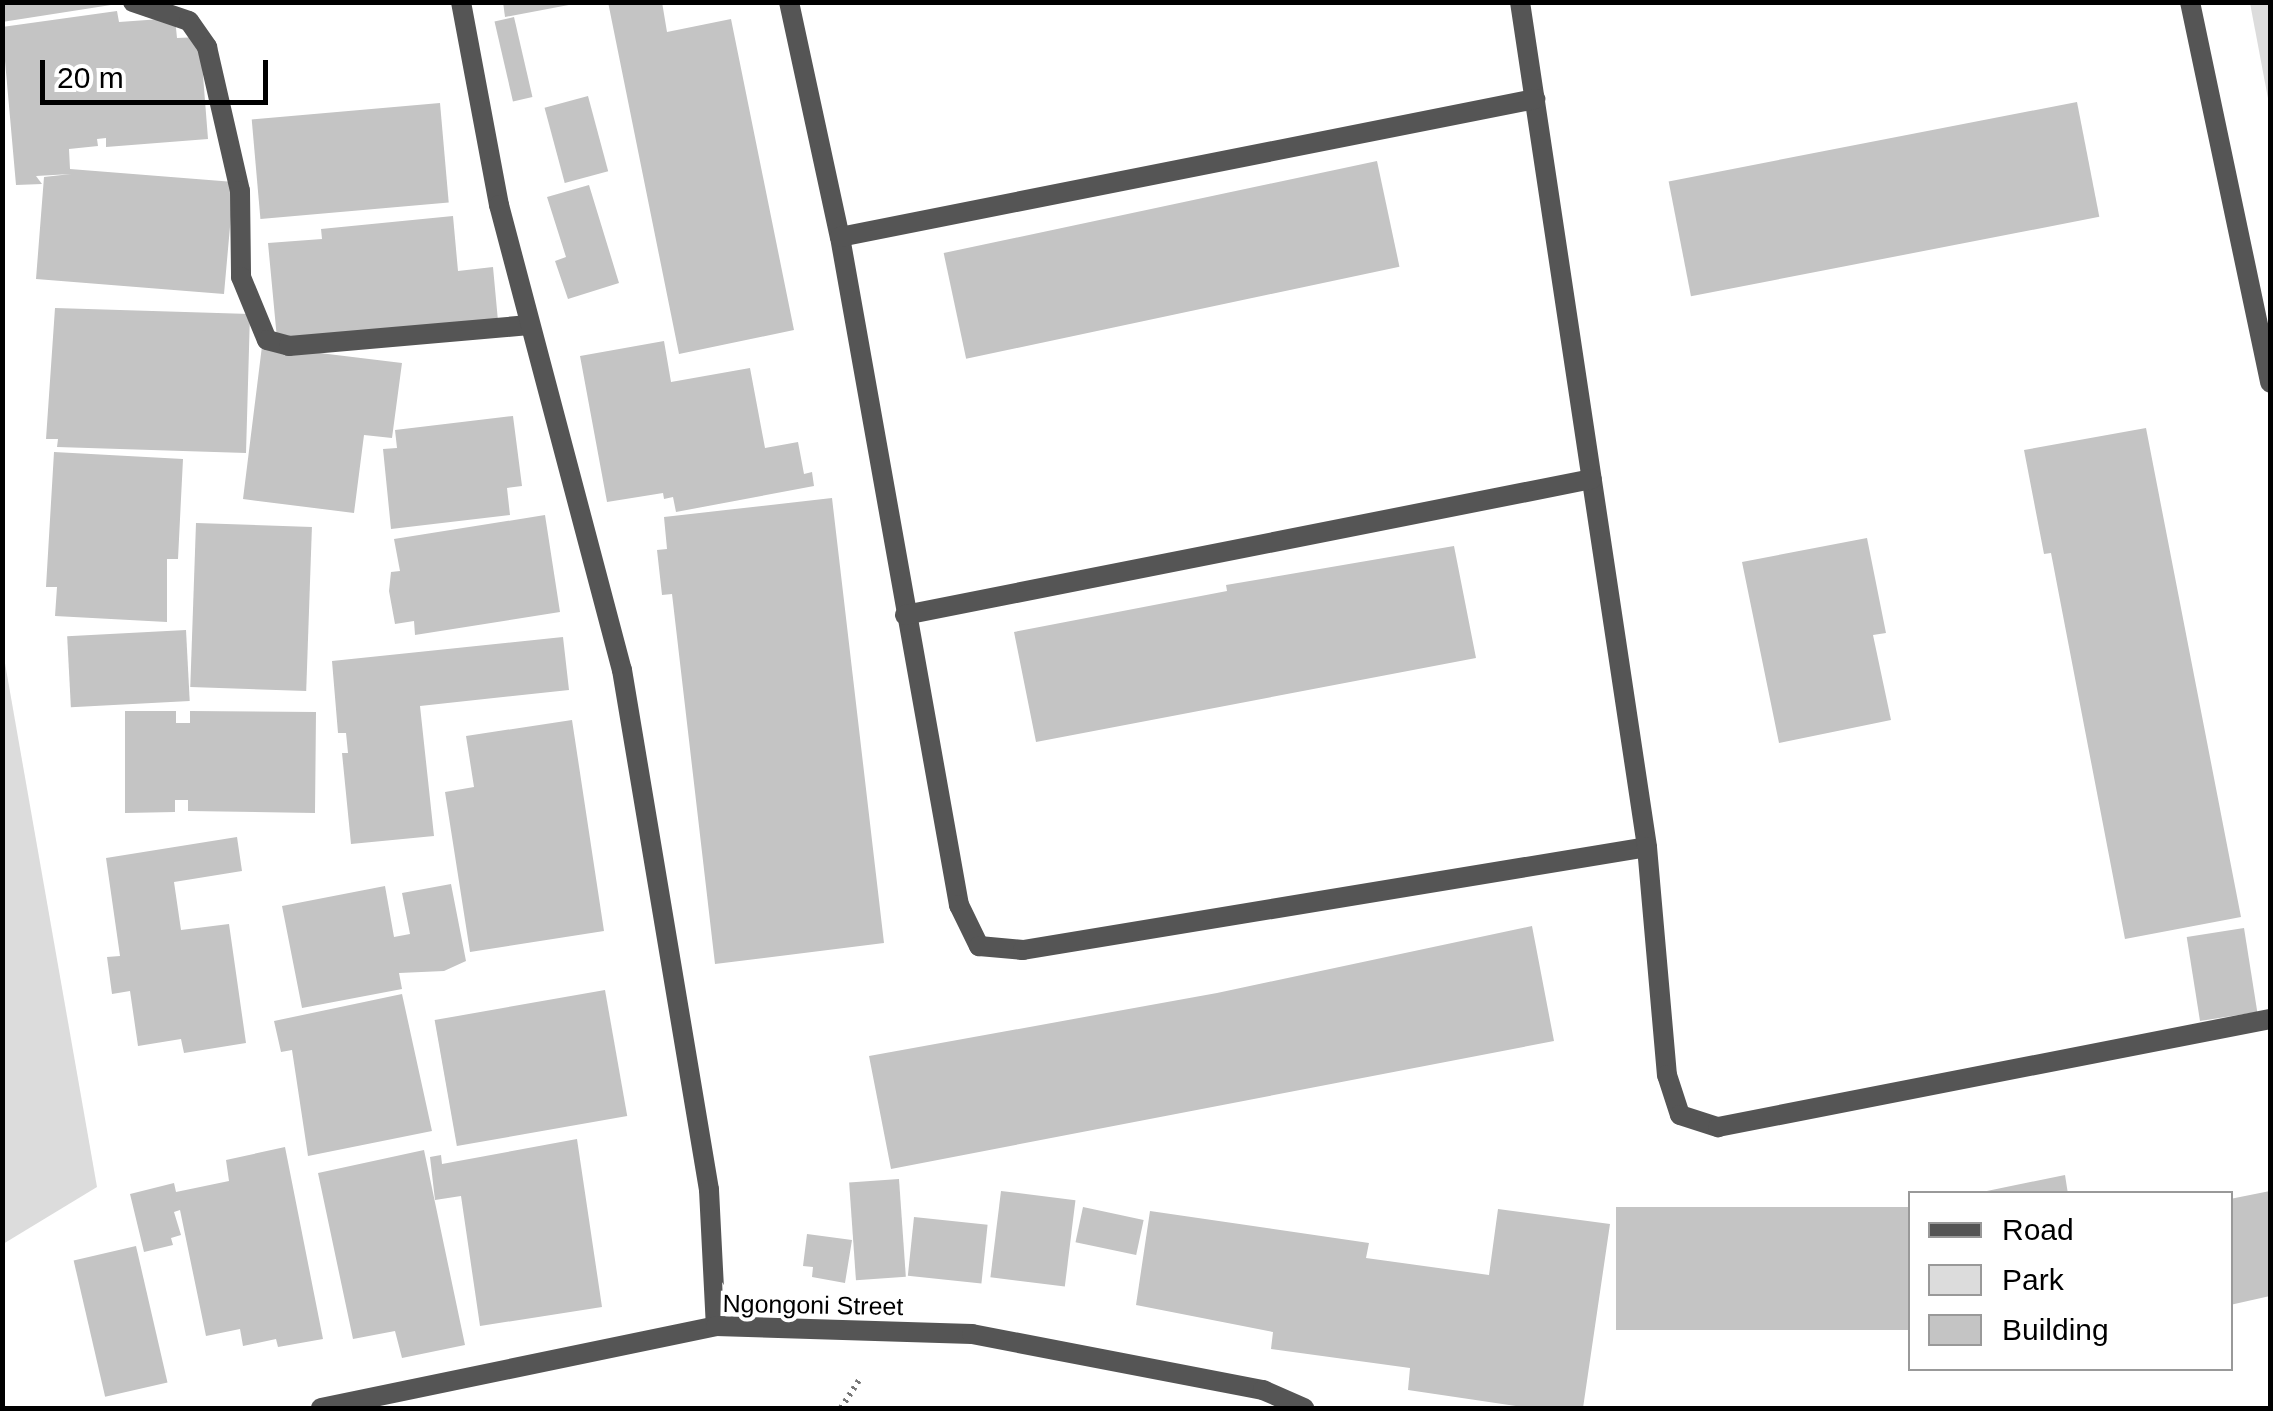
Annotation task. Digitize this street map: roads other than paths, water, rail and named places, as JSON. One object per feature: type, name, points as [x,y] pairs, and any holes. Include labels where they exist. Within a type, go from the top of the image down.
[{"type":"street","points":[[133,2],[189,21],[207,46],[240,190],[241,278],[267,340],[289,346],[529,325]]},
{"type":"street","points":[[461,2],[498,205],[622,670],[709,1190],[716,1326]]},
{"type":"street","points":[[789,2],[840,237],[959,905],[979,946],[1023,950],[1647,847]]},
{"type":"street","points":[[1520,2],[1647,847],[1667,1075],[1680,1116],[1718,1126],[2270,1020]]},
{"type":"street","points":[[2190,2],[2270,383]]},
{"type":"street","points":[[840,237],[1536,98]]},
{"type":"street","points":[[905,615],[1592,480]]},
{"type":"street","name":"Ngongoni Street","points":[[321,1408],[716,1326],[972,1334],[1262,1390],[1304,1408]]}]
